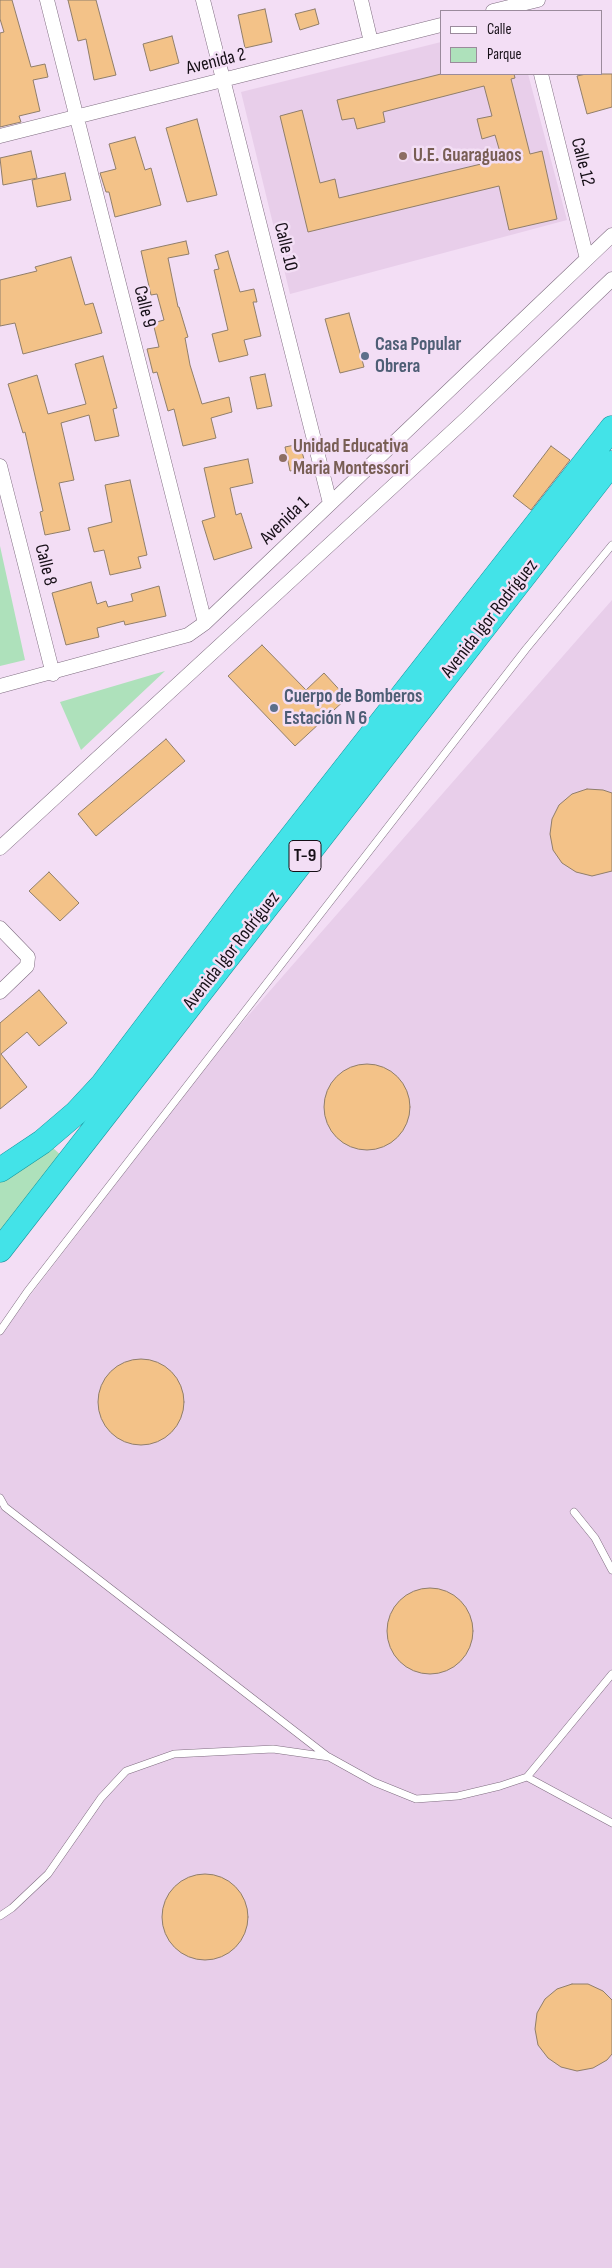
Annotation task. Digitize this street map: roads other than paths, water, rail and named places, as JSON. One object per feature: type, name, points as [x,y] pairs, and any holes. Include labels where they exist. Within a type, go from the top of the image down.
[{"type":"highway","name":"Avenida Igor Rodríguez","points":[[0,1170],[42,1142],[76,1113],[102,1085],[245,896],[612,428]]},
{"type":"highway","name":"Avenida Igor Rodríguez","points":[[0,1250],[612,463]]},
{"type":"street","name":"Calle 9","points":[[47,0],[205,623]]},
{"type":"street","name":"Calle 10","points":[[203,0],[330,503]]},
{"type":"street","points":[[361,0],[371,42]]},
{"type":"street","points":[[498,10],[538,0]]},
{"type":"street","name":"Avenida 2","points":[[0,136],[440,24]]},
{"type":"street","name":"Calle 12","points":[[541,75],[587,259]]},
{"type":"street","name":"Avenida 1","points":[[0,686],[53,674],[188,635],[205,623],[612,235]]},
{"type":"street","points":[[0,848],[458,426],[612,279]]},
{"type":"street","name":"Calle 8","points":[[0,466],[53,674]]},
{"type":"street","points":[[0,928],[28,957],[27,966],[0,992]]},
{"type":"lane","points":[[0,1331],[34,1284],[526,649],[612,546]]},
{"type":"lane","points":[[0,1498],[5,1507],[329,1757],[374,1782],[416,1799],[458,1796],[500,1786],[527,1777],[612,1674]]},
{"type":"lane","points":[[574,1512],[595,1538],[612,1570]]},
{"type":"lane","points":[[0,1916],[12,1908],[48,1874],[101,1798],[126,1771],[174,1754],[274,1749],[329,1757]]},
{"type":"lane","points":[[527,1777],[612,1823]]},
{"type":"place","name":"U.E. Guaraguaos","points":[[403,156]]},
{"type":"place","name":"Casa Popular Obrera","points":[[365,356]]},
{"type":"place","name":"Unidad Educativa Maria Montessori","points":[[283,458]]},
{"type":"place","name":"Cuerpo de Bomberos Estación N 6","points":[[274,708]]}]
